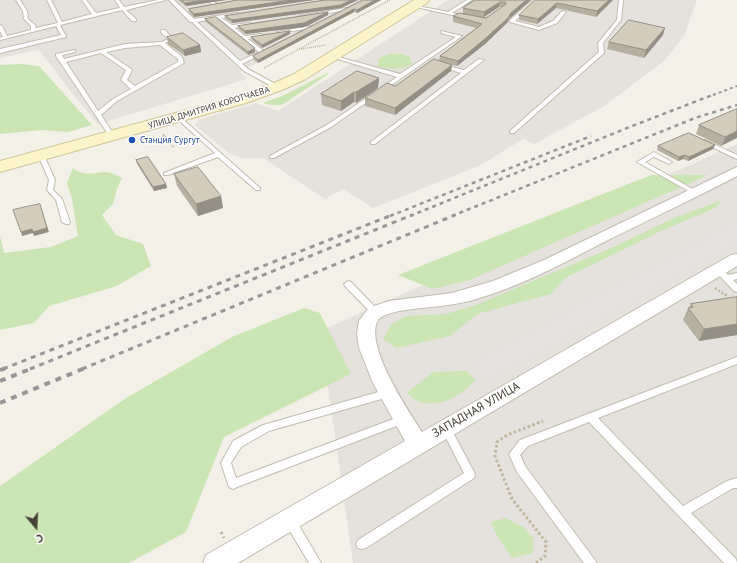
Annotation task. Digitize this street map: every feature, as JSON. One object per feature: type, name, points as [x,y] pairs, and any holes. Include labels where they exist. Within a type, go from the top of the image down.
[{"type":"street","name":"УЛИЦА ДМИТРИЯ КОРОТЧАЕВА","points":[[0,167],[240,100],[277,87],[299,77],[418,3]]},
{"type":"street","points":[[418,444],[378,374],[366,344],[365,332],[368,320],[376,313],[391,306],[439,301],[491,288],[558,260],[737,171]]},
{"type":"street","name":"ЗАПАДНАЯ УЛИЦА","points":[[215,563],[446,428],[728,274],[737,258]]},
{"type":"lane","points":[[18,0],[25,11],[26,19],[33,26],[34,31]]},
{"type":"lane","points":[[0,51],[64,36],[49,0]]},
{"type":"lane","points":[[84,0],[95,15]]},
{"type":"lane","points":[[117,0],[134,20]]},
{"type":"lane","points":[[0,39],[151,1],[164,0]]},
{"type":"lane","points":[[171,0],[246,70],[277,87]]},
{"type":"lane","points":[[209,0],[216,5]]},
{"type":"lane","points":[[449,13],[470,0]]},
{"type":"lane","points":[[536,0],[512,21],[539,29],[555,22],[564,12]]},
{"type":"lane","points":[[512,132],[602,52],[600,43],[619,20],[621,0]]},
{"type":"lane","points":[[418,3],[470,18]]},
{"type":"lane","points":[[209,6],[223,4]]},
{"type":"lane","points":[[328,18],[352,6]]},
{"type":"lane","points":[[181,10],[188,9]]},
{"type":"lane","points":[[292,17],[346,9]]},
{"type":"lane","points":[[192,21],[241,14]]},
{"type":"lane","points":[[218,17],[262,52]]},
{"type":"lane","points":[[619,20],[626,22]]},
{"type":"lane","points":[[231,27],[254,23]]},
{"type":"lane","points":[[296,34],[316,24]]},
{"type":"lane","points":[[0,26],[6,38]]},
{"type":"lane","points":[[274,33],[310,27]]},
{"type":"lane","points":[[64,61],[125,46],[161,43],[171,39],[163,32]]},
{"type":"lane","points":[[272,157],[329,126],[460,36],[443,32]]},
{"type":"lane","points":[[244,38],[266,34]]},
{"type":"lane","points":[[98,114],[115,100],[182,63],[180,58],[161,43]]},
{"type":"lane","points":[[240,63],[269,48]]},
{"type":"lane","points":[[73,50],[59,54],[112,136]]},
{"type":"lane","points":[[102,52],[129,70],[124,80],[135,89]]},
{"type":"lane","points":[[333,56],[400,76]]},
{"type":"lane","points":[[425,60],[431,62]]},
{"type":"lane","points":[[373,143],[481,60]]},
{"type":"lane","points":[[438,64],[465,72]]},
{"type":"lane","points":[[178,117],[258,189]]},
{"type":"lane","points":[[697,138],[737,157]]},
{"type":"lane","points":[[166,174],[219,154]]},
{"type":"lane","points":[[669,162],[654,154],[640,162],[694,192]]},
{"type":"lane","points":[[41,155],[52,180],[50,190],[59,198],[66,222]]},
{"type":"lane","points":[[728,274],[737,289]]},
{"type":"lane","points":[[348,284],[376,313]]},
{"type":"lane","points":[[590,563],[521,469],[514,454],[524,443],[737,360]]},
{"type":"lane","points":[[389,393],[266,428],[237,444],[226,463],[233,484],[404,419]]},
{"type":"lane","points":[[590,417],[732,563]]},
{"type":"lane","points":[[362,544],[470,475],[446,428]]},
{"type":"lane","points":[[682,512],[731,484],[737,483]]},
{"type":"lane","points":[[290,520],[315,563]]},
{"type":"path","points":[[254,75],[390,0]]},
{"type":"shaded area","points":[[0,0],[381,0],[357,13],[354,12],[240,72],[247,79],[98,124],[39,50],[0,58]]},
{"type":"shaded area","points":[[448,0],[697,0],[684,36],[664,61],[606,105],[534,144],[523,139],[483,164],[373,208],[344,189],[325,199],[263,158],[242,158],[230,154],[195,125],[198,120],[256,103],[278,111]]},
{"type":"shaded area","points":[[737,144],[737,563],[353,563],[320,331]]},
{"type":"shaded area","points":[[737,225],[737,241],[488,377],[475,364]]},
{"type":"green space","points":[[388,54],[402,54],[410,57],[412,64],[395,69],[378,66],[378,59]]},
{"type":"green space","points":[[21,64],[39,66],[92,125],[68,132],[42,130],[0,134],[0,65]]},
{"type":"green space","points":[[329,72],[327,75],[282,105],[263,103],[282,96]]},
{"type":"green space","points":[[73,168],[86,174],[107,172],[122,178],[113,204],[102,215],[116,235],[143,244],[151,266],[117,286],[49,306],[34,323],[0,330],[0,236],[4,253],[51,247],[78,236],[72,199],[67,183]]},
{"type":"green space","points":[[651,175],[708,175],[470,280],[433,289],[398,275]]},
{"type":"green space","points":[[722,200],[717,207],[659,232],[565,278],[551,294],[477,314],[450,336],[396,348],[383,339],[391,325],[406,316],[446,314],[476,305],[611,248],[674,218]]},
{"type":"green space","points":[[304,308],[320,313],[351,374],[224,437],[186,532],[129,563],[0,563],[0,486],[126,398],[232,337]]},
{"type":"green space","points":[[466,371],[476,380],[464,391],[444,402],[420,402],[415,400],[407,393],[433,372]]},
{"type":"green space","points":[[506,518],[523,527],[533,538],[533,553],[512,558],[497,536],[491,522]]},
{"type":"building","points":[[182,0],[205,0],[185,3]]},
{"type":"building","points":[[238,0],[292,0],[194,14],[189,9]]},
{"type":"building","points":[[325,0],[351,0],[341,5],[232,20],[225,16]]},
{"type":"building","points":[[363,0],[375,0],[357,10],[354,9],[258,60],[253,56]]},
{"type":"building","points":[[475,0],[526,0],[486,38],[458,61],[440,56],[482,24],[453,16],[459,13],[486,18],[506,4],[505,2],[500,2],[484,12],[463,8]]},
{"type":"building","points":[[535,0],[609,0],[597,11],[557,3],[538,19],[519,15]]},
{"type":"building","points":[[328,12],[304,23],[245,31],[238,26]]},
{"type":"building","points":[[216,17],[255,48],[248,52],[205,19]]},
{"type":"building","points":[[629,20],[665,28],[646,50],[609,42]]},
{"type":"building","points":[[290,31],[262,45],[251,37]]},
{"type":"building","points":[[183,33],[200,45],[183,50],[167,37]]},
{"type":"building","points":[[434,59],[452,65],[395,108],[365,98],[387,83],[395,86]]},
{"type":"building","points":[[357,71],[379,78],[341,101],[321,94]]},
{"type":"building","points":[[737,109],[737,131],[725,137],[699,125]]},
{"type":"building","points":[[689,133],[715,145],[689,157],[685,155],[679,157],[658,146]]},
{"type":"building","points":[[148,157],[166,184],[153,187],[136,160]]},
{"type":"building","points":[[198,167],[221,196],[196,204],[174,174]]},
{"type":"building","points":[[40,204],[47,228],[33,232],[32,229],[21,232],[13,210]]},
{"type":"building","points":[[737,297],[737,324],[704,329],[688,308],[693,307],[691,304]]},
{"type":"railway","points":[[713,95],[737,86]]},
{"type":"railway","points":[[410,216],[715,94]]},
{"type":"railway","points":[[452,216],[695,118],[737,105]]},
{"type":"railway","points":[[390,216],[591,136]]},
{"type":"railway","points":[[3,369],[392,215]]},
{"type":"railway","points":[[30,369],[412,215]]},
{"type":"railway","points":[[82,369],[455,215]]},
{"type":"railway","points":[[0,381],[33,368]]},
{"type":"railway","points":[[0,403],[85,368]]},
{"type":"place","name":"Станция Сургут","points":[[132,140]]}]
